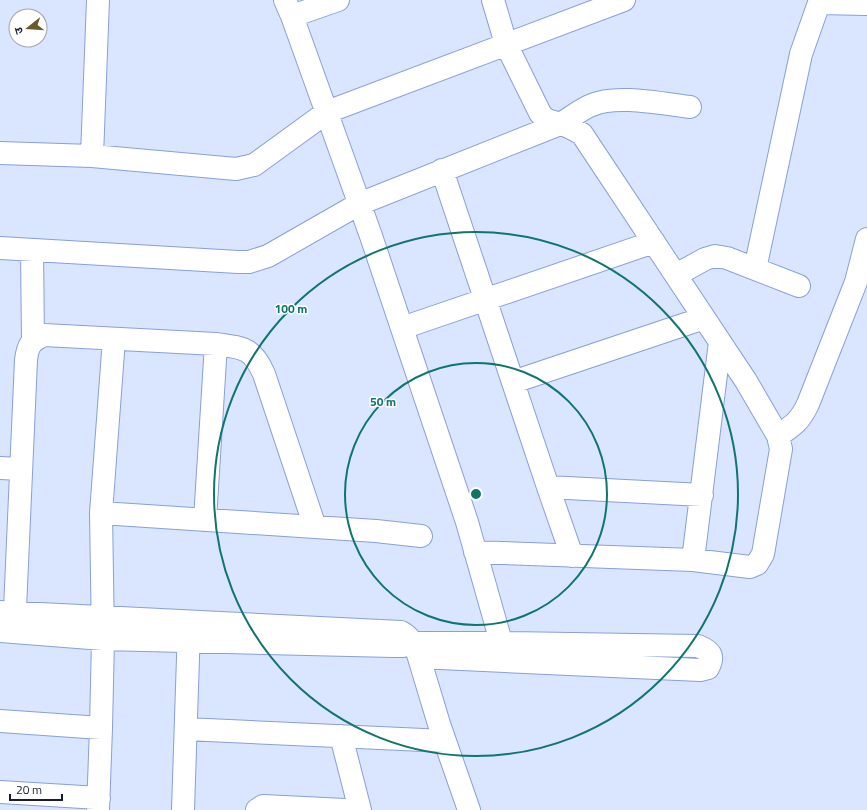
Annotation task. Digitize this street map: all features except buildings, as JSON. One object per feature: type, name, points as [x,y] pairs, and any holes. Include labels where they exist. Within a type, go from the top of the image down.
[{"type":"street","points":[[92,156],[98,0]]},
{"type":"street","points":[[338,0],[289,8],[360,204],[467,522],[504,652]]},
{"type":"street","points":[[475,552],[693,560],[750,567],[757,564],[763,554],[781,449],[778,436],[746,381],[582,134],[560,124],[550,122],[540,113],[506,44],[492,0]]},
{"type":"street","points":[[0,153],[92,156],[236,169],[244,168],[254,165],[326,112],[624,0]]},
{"type":"street","points":[[755,269],[801,54],[820,1],[867,4]]},
{"type":"street","points":[[0,248],[249,262],[268,256],[360,204],[560,124],[591,105],[615,99],[690,107]]},
{"type":"street","points":[[442,170],[572,556]]},
{"type":"street","points":[[778,436],[792,426],[802,416],[808,404],[856,282],[867,239]]},
{"type":"street","points":[[402,328],[654,242]]},
{"type":"street","points":[[32,250],[33,341]]},
{"type":"street","points":[[676,275],[705,259],[715,256],[727,258],[799,286]]},
{"type":"street","points":[[513,382],[704,318]]},
{"type":"street","points":[[8,622],[9,535],[21,469],[26,360],[28,348],[33,341],[44,335],[216,344],[240,347],[250,352],[258,362],[264,374],[315,527]]},
{"type":"street","points":[[3,798],[98,804],[102,638],[100,513],[114,339]]},
{"type":"street","points":[[693,560],[720,342]]},
{"type":"street","points":[[205,520],[216,344]]},
{"type":"street","points":[[0,468],[21,469]]},
{"type":"street","points":[[548,487],[702,494]]},
{"type":"street","points":[[100,513],[376,531],[421,536]]},
{"type":"street","points":[[8,622],[101,616],[189,631]]},
{"type":"street","points":[[8,622],[102,638],[189,631],[401,632],[406,634],[416,650],[469,810]]},
{"type":"street","points":[[183,810],[189,631]]},
{"type":"street","points":[[416,650],[504,652],[698,646],[707,650],[711,656],[711,662],[708,668],[700,670],[504,652]]},
{"type":"street","points":[[0,721],[101,728]]},
{"type":"street","points":[[186,729],[445,741]]},
{"type":"street","points":[[341,736],[360,810]]},
{"type":"street","points":[[257,810],[263,806],[345,810]]}]
